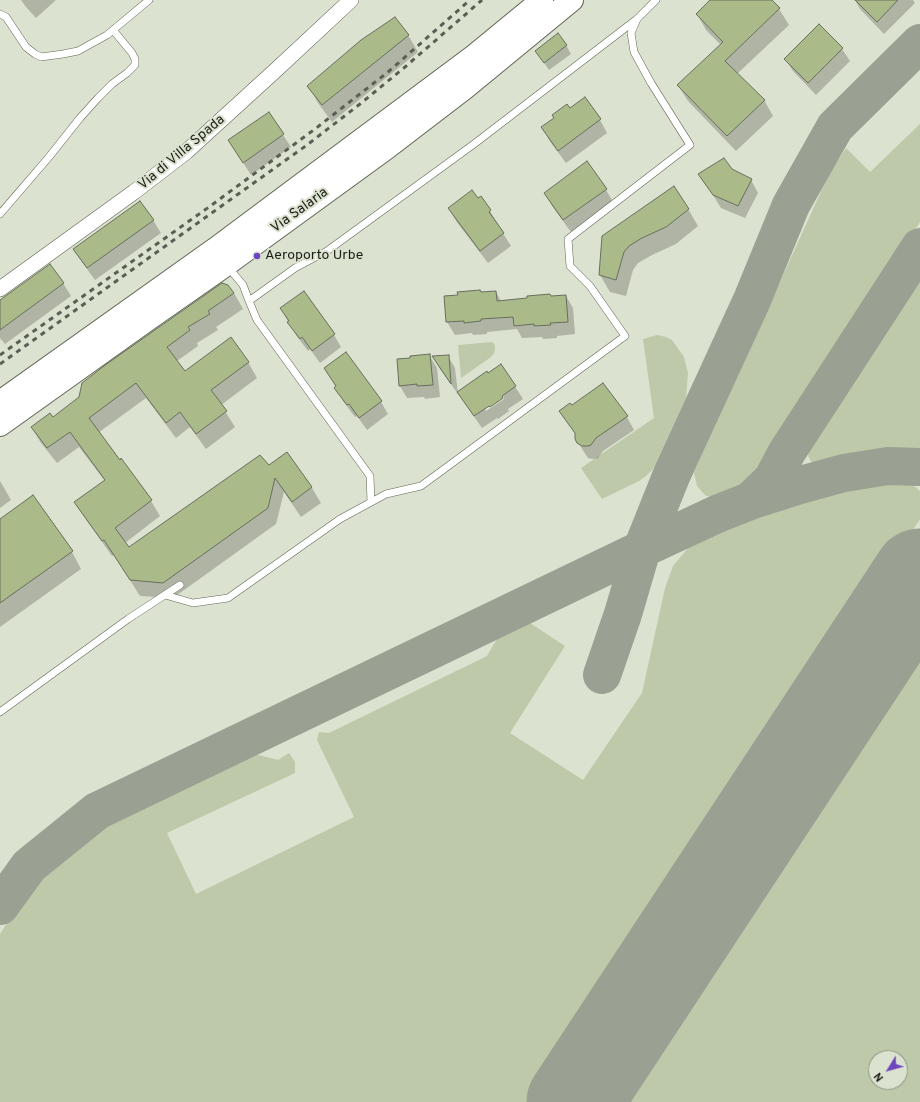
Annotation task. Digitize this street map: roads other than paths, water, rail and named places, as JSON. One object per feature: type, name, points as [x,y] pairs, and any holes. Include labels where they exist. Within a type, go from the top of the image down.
[{"type":"main road","name":"Via Salaria","points":[[0,425],[150,318],[221,257],[542,0]]},
{"type":"main road","name":"Via Salaria","points":[[0,402],[400,138],[465,88],[572,0]]},
{"type":"street","name":"Via di Villa Spada","points":[[0,289],[134,192],[186,152],[266,80],[351,0]]},
{"type":"lane","points":[[0,14],[6,17],[26,47],[41,57],[78,51],[113,30],[149,0]]},
{"type":"lane","points":[[249,301],[295,268],[326,251],[468,149],[637,19],[656,0]]},
{"type":"lane","points":[[165,595],[193,603],[228,598],[340,519],[386,494],[421,486],[625,336],[590,286],[570,266],[568,239],[690,145],[651,83],[634,52],[631,33],[637,19]]},
{"type":"lane","points":[[0,214],[80,118],[112,84],[135,65],[135,59],[132,53],[113,30]]},
{"type":"lane","points":[[221,257],[243,285],[257,320],[370,476],[372,502]]},
{"type":"lane","points":[[0,712],[128,619],[180,585]]},
{"type":"railway","points":[[0,355],[209,207],[315,129],[388,72],[470,0]]},
{"type":"railway","points":[[0,364],[307,145],[405,67],[482,0]]},
{"type":"place","name":"Aeroporto Urbe","points":[[257,256]]}]
